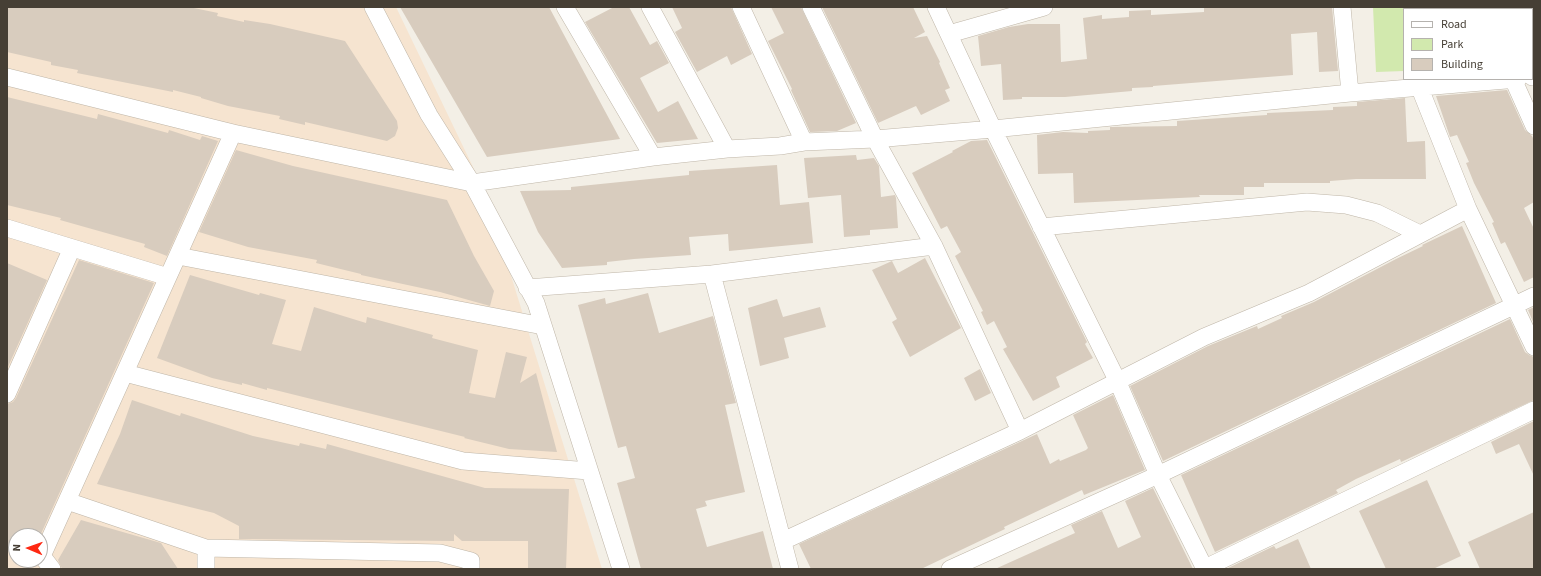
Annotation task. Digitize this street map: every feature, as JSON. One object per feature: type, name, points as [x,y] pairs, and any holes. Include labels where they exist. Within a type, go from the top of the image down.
[{"type":"street","points":[[372,7],[429,115],[472,183],[536,303],[621,569]]},
{"type":"street","points":[[650,7],[727,149]]},
{"type":"street","points":[[741,7],[804,142]]},
{"type":"street","points":[[811,7],[875,139],[934,246],[1020,431]]},
{"type":"street","points":[[936,7],[993,129],[1118,380],[1158,475],[1204,569],[1534,410]]},
{"type":"street","points":[[949,34],[1044,7]]},
{"type":"street","points":[[1342,7],[1350,93]]},
{"type":"street","points":[[569,8],[653,157]]},
{"type":"street","points":[[7,77],[233,133],[472,183],[653,157],[727,149],[780,146],[804,142],[875,139],[993,129],[1419,86],[1513,80],[1534,126]]},
{"type":"street","points":[[1419,86],[1468,209],[1534,347]]},
{"type":"street","points":[[52,569],[42,556],[233,133]]},
{"type":"street","points":[[1042,226],[1307,202],[1346,205],[1377,213],[1420,234]]},
{"type":"street","points":[[783,541],[1020,431],[1204,337],[1309,293],[1468,209]]},
{"type":"street","points":[[7,228],[168,277]]},
{"type":"street","points":[[528,288],[712,274],[934,246]]},
{"type":"street","points":[[7,394],[13,364],[72,248]]},
{"type":"street","points":[[178,256],[543,326]]},
{"type":"street","points":[[712,274],[790,569]]},
{"type":"street","points":[[950,569],[1158,475],[1534,296]]},
{"type":"street","points":[[125,373],[463,461],[589,471]]},
{"type":"street","points":[[67,501],[206,548],[440,553],[471,561],[471,569]]},
{"type":"street","points":[[206,548],[206,569]]},
{"type":"shaded area","points":[[7,7],[396,7],[485,192],[602,569],[7,569]]},
{"type":"green space","points":[[1373,7],[1534,7],[1534,65],[1533,8],[1403,8],[1403,71],[1376,72]]},
{"type":"building","points":[[7,7],[189,7],[218,13],[217,16],[244,22],[244,20],[270,24],[345,41],[397,121],[398,128],[395,136],[387,141],[305,122],[305,125],[279,119],[280,116],[228,106],[173,90],[173,92],[77,73],[78,70],[51,65],[51,62],[7,52]]},
{"type":"building","points":[[400,7],[549,7],[620,139],[487,157]]},
{"type":"building","points":[[614,7],[629,7],[650,45],[657,41],[669,63],[640,78],[658,112],[678,101],[698,139],[657,143],[585,22]]},
{"type":"building","points":[[672,7],[731,7],[752,54],[731,65],[727,56],[697,72],[675,32],[682,28]]},
{"type":"building","points":[[771,7],[801,7],[856,123],[837,131],[810,132],[791,90],[792,89],[768,41],[784,33]]},
{"type":"building","points":[[822,7],[913,7],[925,32],[914,38],[927,36],[940,62],[939,63],[950,88],[945,90],[950,101],[921,115],[916,106],[878,123]]},
{"type":"building","points":[[1204,7],[1332,7],[1338,71],[1319,72],[1317,32],[1291,34],[1293,75],[1132,88],[1132,91],[1065,97],[1022,97],[1022,99],[1003,100],[1001,64],[981,66],[978,36],[1009,27],[1028,24],[1060,24],[1061,62],[1087,59],[1083,18],[1102,15],[1102,19],[1129,17],[1129,11],[1151,10],[1151,15],[1204,12]]},
{"type":"building","points":[[1507,90],[1525,130],[1534,140],[1534,202],[1524,208],[1534,229],[1534,277],[1524,282],[1505,242],[1501,244],[1492,223],[1494,222],[1474,183],[1466,163],[1469,162],[1457,135],[1450,137],[1436,96]]},
{"type":"building","points":[[7,97],[97,119],[98,114],[168,133],[169,130],[200,140],[202,136],[218,141],[167,256],[144,247],[145,244],[60,220],[61,218],[7,205]]},
{"type":"building","points":[[1405,98],[1407,142],[1425,141],[1426,179],[1356,179],[1330,181],[1330,183],[1264,183],[1264,187],[1244,187],[1244,195],[1199,195],[1200,197],[1074,203],[1073,173],[1038,174],[1037,135],[1063,132],[1088,133],[1088,131],[1110,130],[1110,127],[1177,126],[1177,121],[1267,115],[1267,113],[1333,110],[1333,107],[1357,106],[1357,102]]},
{"type":"building","points":[[987,140],[1087,342],[1085,344],[1093,358],[1056,377],[1060,387],[1033,401],[1003,349],[1007,347],[994,321],[987,325],[981,312],[983,311],[955,256],[961,252],[947,226],[941,229],[912,173],[971,141]]},
{"type":"building","points":[[236,150],[293,166],[447,200],[474,256],[494,291],[490,306],[440,292],[361,275],[316,263],[317,260],[248,247],[199,232]]},
{"type":"building","points":[[856,155],[857,160],[874,158],[879,166],[881,197],[895,195],[898,228],[870,230],[870,235],[844,237],[841,195],[808,198],[804,158]]},
{"type":"building","points":[[777,165],[780,205],[809,202],[813,243],[729,251],[728,234],[689,237],[691,255],[634,259],[607,262],[607,265],[562,268],[538,232],[520,191],[571,190],[571,187],[689,175],[689,171]]},
{"type":"building","points":[[1462,226],[1496,303],[1163,461],[1130,386],[1208,346],[1257,326],[1258,329],[1282,318],[1281,316],[1314,302],[1423,246],[1422,245]]},
{"type":"building","points":[[925,258],[961,328],[910,357],[892,322],[897,319],[872,270],[892,261],[898,273]]},
{"type":"building","points":[[79,260],[154,283],[44,528],[8,528],[8,548],[7,404],[13,402]]},
{"type":"building","points":[[7,263],[47,280],[7,369]]},
{"type":"building","points":[[190,275],[259,295],[260,293],[286,300],[272,344],[301,351],[314,307],[366,323],[367,317],[433,335],[432,338],[478,350],[469,393],[495,398],[506,352],[527,357],[520,383],[536,373],[557,452],[509,449],[267,388],[267,390],[242,383],[242,385],[212,378],[157,358]]},
{"type":"building","points":[[648,293],[659,333],[713,316],[736,403],[725,405],[745,492],[705,501],[707,506],[696,509],[707,547],[763,531],[773,569],[641,569],[617,483],[635,478],[626,446],[618,448],[578,305],[605,298],[606,304]]},
{"type":"building","points":[[777,299],[783,317],[820,307],[826,327],[784,338],[789,358],[760,366],[748,308]]},
{"type":"building","points":[[1534,307],[1534,324],[1528,310]]},
{"type":"building","points":[[1510,319],[1525,352],[1534,357],[1534,400],[1401,462],[1400,459],[1356,479],[1336,490],[1338,493],[1215,552],[1181,475]]},
{"type":"building","points":[[980,369],[991,393],[975,401],[964,378]]},
{"type":"building","points":[[1113,395],[1145,470],[1084,495],[1082,490],[921,569],[811,569],[799,544],[1037,434],[1050,464],[1059,459],[1060,461],[1086,450],[1088,448],[1073,415]]},
{"type":"building","points":[[132,400],[180,416],[181,413],[253,436],[299,446],[300,443],[326,449],[327,444],[485,488],[569,489],[566,569],[528,569],[528,541],[462,541],[454,534],[454,541],[239,539],[239,526],[214,513],[97,484],[120,434]]},
{"type":"building","points":[[1534,421],[1534,476],[1519,444],[1496,454],[1491,442]]},
{"type":"building","points":[[1427,480],[1461,556],[1433,569],[1386,569],[1359,511]]},
{"type":"building","points":[[1153,488],[1193,569],[995,569],[1075,533],[1071,525],[1102,511],[1118,548],[1141,537],[1125,501]]},
{"type":"building","points":[[1534,512],[1534,569],[1480,569],[1468,542]]},
{"type":"building","points":[[81,520],[161,543],[178,569],[62,569],[58,560]]},
{"type":"building","points":[[1298,539],[1311,569],[1226,569],[1274,546],[1276,549]]}]
